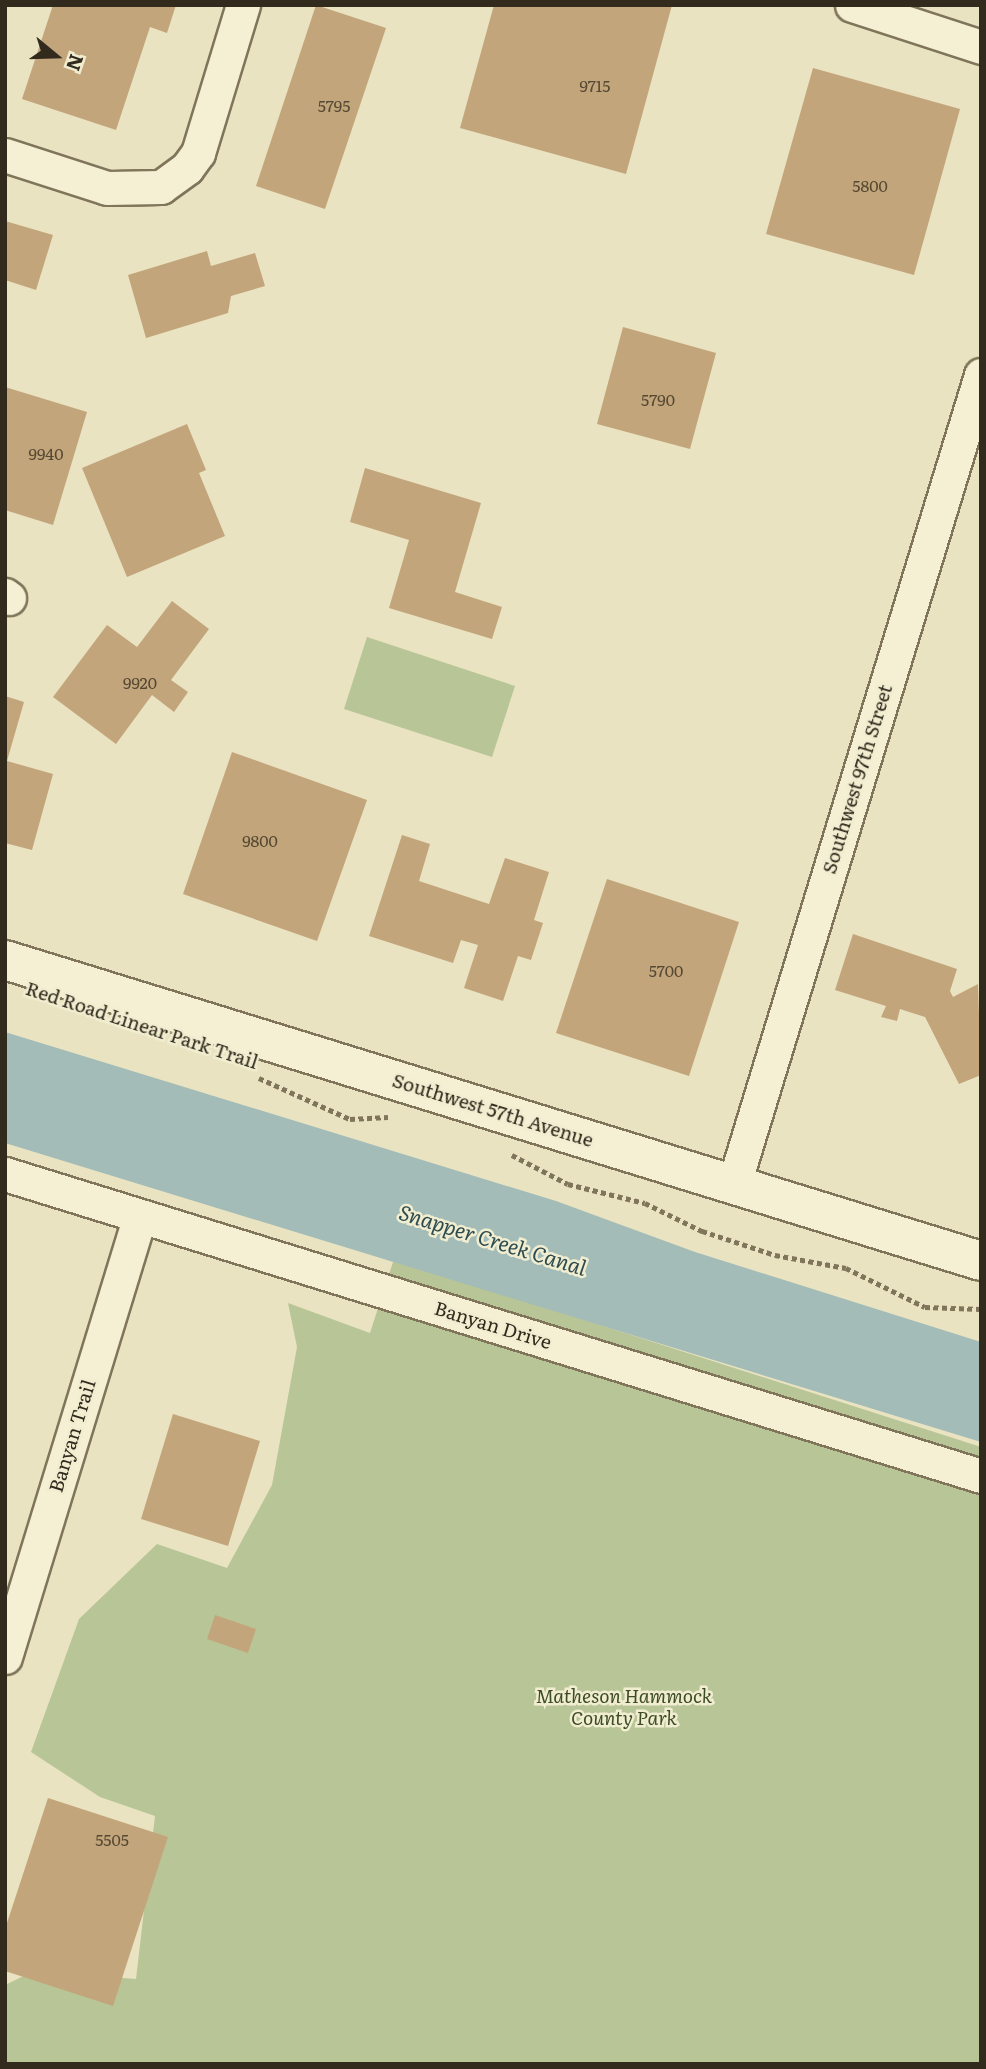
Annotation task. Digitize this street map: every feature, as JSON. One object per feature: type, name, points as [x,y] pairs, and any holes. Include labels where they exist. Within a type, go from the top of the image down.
[{"type":"main road","name":"Southwest 57th Avenue","points":[[5,960],[981,1261]]},
{"type":"street","points":[[5,155],[107,188],[161,187],[187,169],[198,153],[243,5]]},
{"type":"street","points":[[852,5],[981,47]]},
{"type":"street","name":"Southwest 97th Street","points":[[734,1184],[981,375]]},
{"type":"street","name":"Banyan Drive","points":[[5,1174],[981,1476]]},
{"type":"street","name":"Banyan Trail","points":[[5,1657],[140,1216]]},
{"type":"path","name":"Red Road Linear Park Trail","points":[[256,1076],[350,1119],[394,1116]]},
{"type":"path","points":[[505,1152],[568,1184],[645,1203],[702,1231],[775,1255],[846,1268],[925,1307],[981,1309]]},
{"type":"green space","points":[[367,637],[515,686],[492,757],[344,709]]},
{"type":"green space","name":"Matheson Hammock County Park","points":[[394,1259],[981,1447],[981,2064],[5,2064],[5,1985],[34,1971],[136,1979],[155,1816],[100,1797],[31,1752],[79,1619],[157,1544],[227,1568],[272,1485],[297,1347],[288,1303],[370,1333]]},
{"type":"water","name":"Snapper Creek Canal","points":[[5,1032],[556,1201],[695,1252],[981,1342],[981,1442],[5,1143]]},
{"type":"building","points":[[53,5],[176,5],[167,33],[150,27],[116,130],[22,99]]},
{"type":"building","points":[[316,5],[386,28],[325,209],[256,186]]},
{"type":"building","points":[[494,5],[672,5],[626,174],[460,128]]},
{"type":"building","points":[[813,68],[960,109],[914,275],[766,234]]},
{"type":"building","points":[[5,221],[53,235],[36,290],[5,280]]},
{"type":"building","points":[[207,251],[211,266],[255,253],[265,286],[231,296],[228,313],[146,338],[128,275]]},
{"type":"building","points":[[623,327],[716,353],[690,449],[597,424]]},
{"type":"building","points":[[5,387],[87,412],[53,525],[5,510]]},
{"type":"building","points":[[187,424],[206,470],[199,473],[225,536],[127,577],[82,468]]},
{"type":"building","points":[[365,468],[481,503],[455,592],[502,607],[492,639],[389,608],[409,540],[350,522]]},
{"type":"building","points":[[172,601],[209,629],[171,680],[188,692],[174,712],[152,695],[116,744],[53,697],[107,625],[137,647]]},
{"type":"building","points":[[5,696],[24,702],[7,761],[53,774],[32,850],[5,843]]},
{"type":"building","points":[[232,752],[367,800],[317,941],[183,894]]},
{"type":"building","points":[[402,835],[430,844],[419,881],[489,904],[505,858],[549,872],[534,920],[543,923],[531,960],[518,956],[503,1001],[464,988],[478,945],[461,940],[453,963],[369,936]]},
{"type":"building","points":[[607,879],[739,922],[689,1076],[556,1033]]},
{"type":"building","points":[[853,934],[957,969],[950,991],[953,997],[978,984],[981,1075],[959,1084],[925,1017],[900,1009],[897,1021],[881,1017],[886,1006],[835,990]]},
{"type":"building","points":[[173,1414],[260,1441],[228,1546],[141,1519]]},
{"type":"building","points":[[215,1615],[256,1629],[248,1653],[207,1639]]},
{"type":"building","points":[[48,1798],[168,1837],[113,2006],[5,1971],[5,1929]]}]
